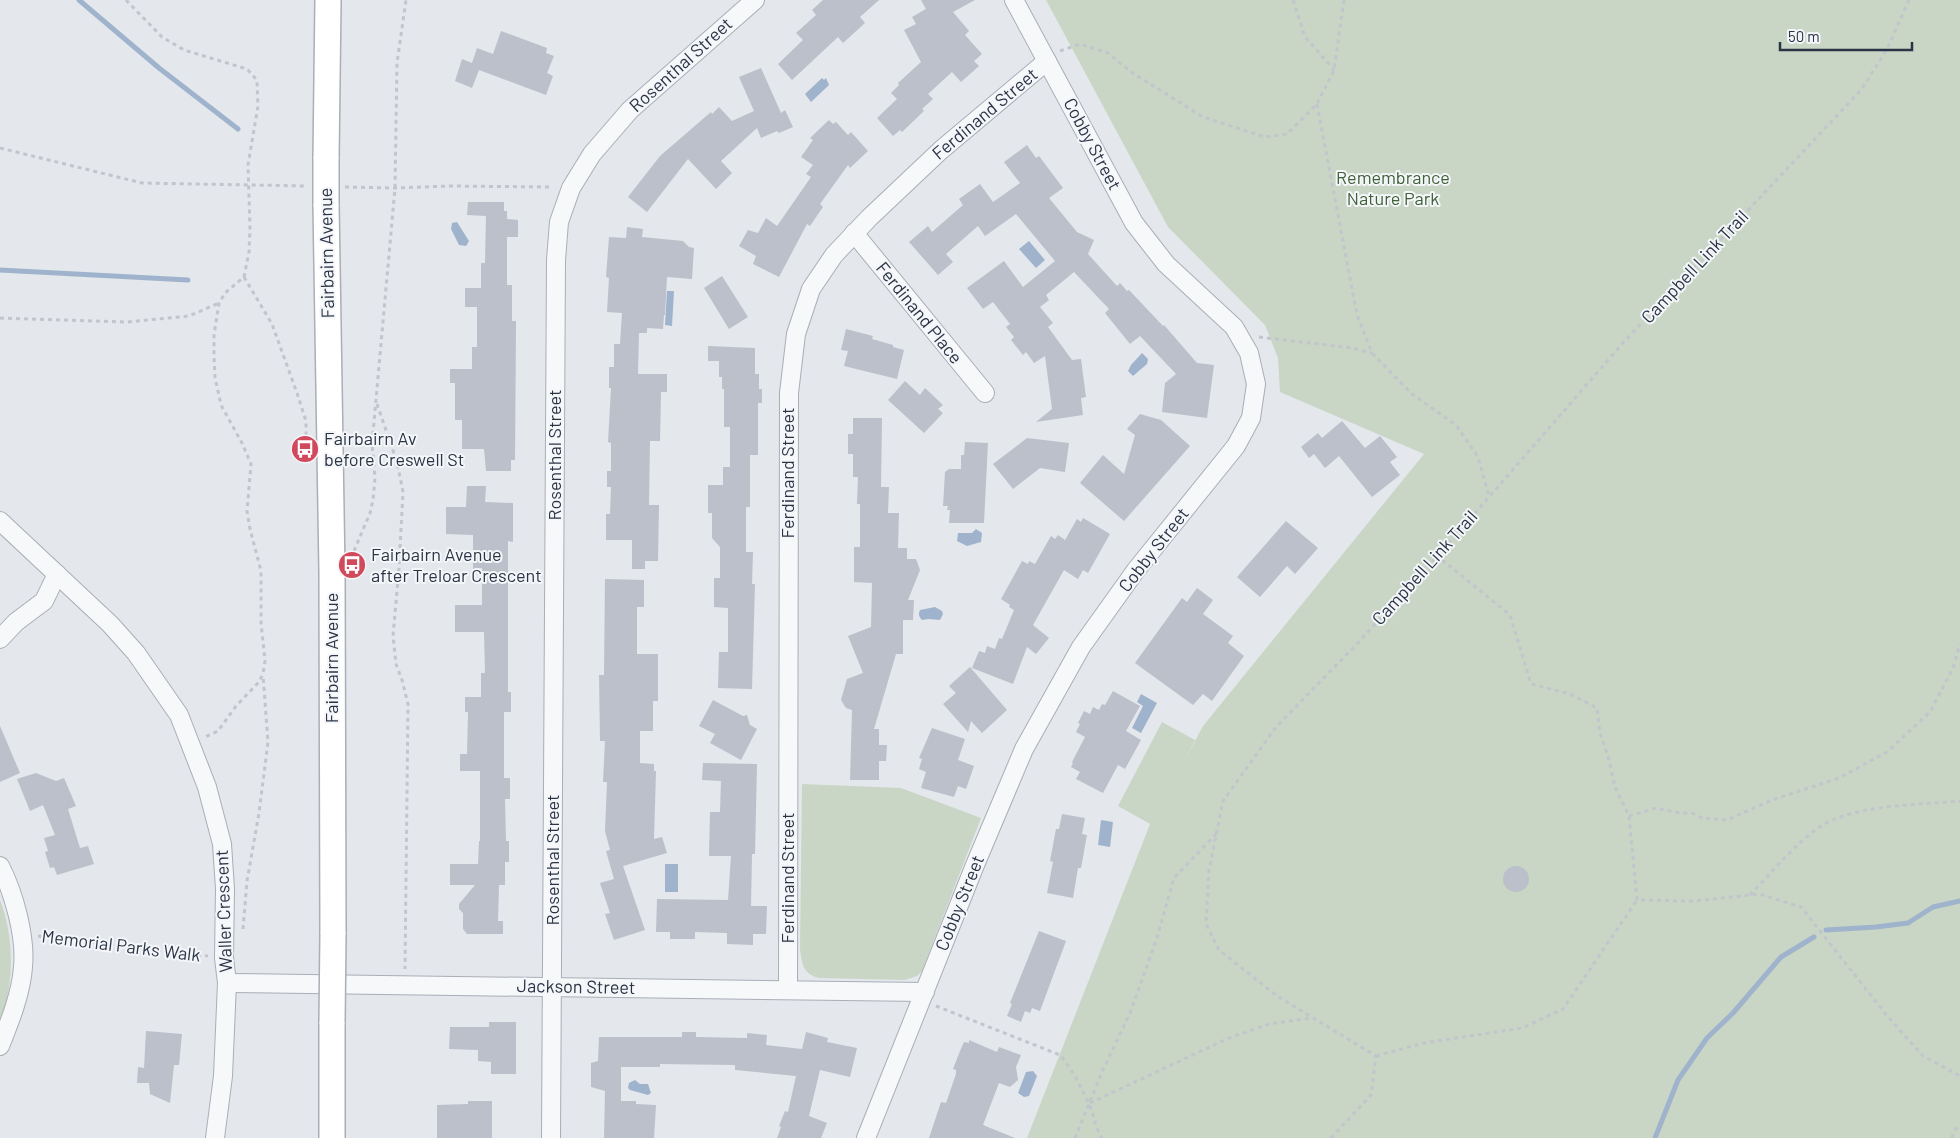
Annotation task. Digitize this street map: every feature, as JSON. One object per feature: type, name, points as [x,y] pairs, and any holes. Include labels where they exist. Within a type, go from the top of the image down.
[{"type":"main road","name":"Fairbairn Avenue","points":[[320,0],[327,88]]},
{"type":"main road","name":"Fairbairn Avenue","points":[[328,0],[326,159],[331,196],[329,454],[333,934],[332,1138]]},
{"type":"street","name":"Rosenthal Street","points":[[551,1138],[556,270],[559,222],[572,188],[592,154],[630,110],[755,0]]},
{"type":"street","name":"Cobby Street","points":[[866,1138],[975,865],[1024,750],[1081,647],[1136,570],[1236,446],[1251,418],[1256,384],[1249,353],[1234,327],[1166,264],[1134,222],[1014,0]]},
{"type":"street","name":"Ferdinand Street","points":[[788,990],[789,393],[796,334],[811,289],[834,255],[854,233],[941,150],[1047,61]]},
{"type":"street","name":"Ferdinand Place","points":[[854,233],[985,393]]},
{"type":"street","name":"Waller Crescent","points":[[0,521],[110,624],[136,653],[179,715],[208,787],[222,844],[225,889],[224,958],[226,983],[223,1076],[215,1138]]},
{"type":"street","points":[[0,639],[16,622],[44,600],[57,574]]},
{"type":"street","points":[[0,866],[14,901],[22,936],[23,967],[12,1015],[0,1046]]},
{"type":"street","name":"Jackson Street","points":[[226,983],[788,990],[923,996]]},
{"type":"path","points":[[126,0],[162,37],[184,50],[243,67],[256,79],[258,106],[248,158],[249,252],[244,277],[225,293],[219,303],[214,335],[214,357],[221,404],[251,464],[247,511],[261,571],[263,674],[268,742],[259,813],[246,882],[242,938]]},
{"type":"path","points":[[354,557],[354,549],[368,519],[373,500],[375,478],[372,444],[395,188],[397,63],[406,0]]},
{"type":"path","points":[[1293,0],[1305,37],[1334,70]]},
{"type":"path","points":[[1047,61],[1060,51],[1080,44],[1108,53],[1131,72],[1203,117],[1266,138],[1287,134],[1317,104],[1334,70],[1344,0]]},
{"type":"path","name":"Campbell Link Trail","points":[[1376,1056],[1310,1018],[1277,996],[1219,950],[1206,924],[1209,870],[1223,800],[1276,726],[1354,647],[1489,497],[1622,344],[1862,89],[1888,46],[1908,0]]},
{"type":"path","points":[[1317,104],[1355,306],[1372,354],[1412,394],[1456,425],[1478,457],[1489,497]]},
{"type":"path","points":[[0,148],[122,180],[142,183],[307,186]]},
{"type":"path","points":[[331,196],[395,188],[449,186],[555,187]]},
{"type":"path","points":[[244,277],[272,324],[297,393],[306,421],[306,454],[329,454]]},
{"type":"path","points":[[0,318],[127,322],[190,316],[219,303]]},
{"type":"path","points":[[1255,337],[1352,348],[1372,354]]},
{"type":"path","points":[[376,401],[397,462],[402,492],[399,568],[393,636],[396,664],[408,704],[405,973]]},
{"type":"path","points":[[1331,1138],[1371,1095],[1376,1056],[1424,1043],[1522,1028],[1563,1009],[1637,900],[1629,816],[1615,787],[1608,756],[1600,733],[1597,708],[1570,694],[1531,684],[1510,615],[1436,555]]},
{"type":"path","points":[[1629,816],[1656,808],[1680,813],[1692,813],[1702,818],[1727,820],[1772,800],[1839,778],[1886,752],[1930,712],[1953,668],[1960,644]]},
{"type":"path","points":[[199,739],[218,731],[236,706],[259,682],[263,674]]},
{"type":"path","points":[[1750,895],[1793,849],[1820,827],[1874,808],[1960,801]]},
{"type":"path","points":[[1075,1138],[1130,1013],[1157,938],[1174,878],[1217,834]]},
{"type":"path","points":[[1637,900],[1694,901],[1759,894],[1801,907],[1888,1017],[1923,1056],[1960,1076]]},
{"type":"path","name":"Memorial Parks Walk","points":[[29,935],[212,956]]},
{"type":"path","points":[[923,996],[1060,1055],[1072,1070],[1089,1103],[1095,1127],[1102,1138]]},
{"type":"path","points":[[1089,1103],[1229,1038],[1269,1024],[1310,1018]]},
{"type":"path","points":[[1952,1138],[1954,1131],[1960,1125]]},
{"type":"green space","name":"Remembrance Nature Park","points":[[1046,0],[1960,0],[1960,1138],[1027,1138],[1150,824],[1118,806],[1162,722],[1195,740],[1182,765],[1203,726],[1424,454],[1280,392],[1278,358],[1265,325],[1168,227]]},
{"type":"green space","points":[[802,784],[901,788],[981,818],[922,971],[917,976],[905,980],[819,978],[810,974],[804,968],[800,949]]},
{"type":"green space","points":[[0,900],[8,930],[11,962],[8,994],[0,1025]]},
{"type":"water","points":[[822,78],[824,80],[826,78],[829,85],[811,102],[805,94]]},
{"type":"water","points":[[457,222],[469,241],[466,246],[459,245],[451,229],[452,223]]},
{"type":"water","points":[[1029,241],[1045,260],[1036,268],[1019,249]]},
{"type":"water","points":[[667,291],[674,291],[672,326],[665,325]]},
{"type":"water","points":[[1142,353],[1148,359],[1147,364],[1133,376],[1128,371]]},
{"type":"water","points":[[976,529],[982,533],[981,542],[967,546],[957,541],[958,533],[972,533]]},
{"type":"water","points":[[935,607],[942,611],[943,614],[940,620],[922,620],[920,618],[920,610]]},
{"type":"water","points":[[1141,694],[1157,703],[1141,733],[1132,728],[1143,706],[1137,702]]},
{"type":"water","points":[[1101,820],[1113,822],[1110,847],[1098,845]]},
{"type":"water","points":[[665,864],[678,864],[678,892],[665,892]]},
{"type":"water","points":[[1033,1071],[1037,1076],[1029,1096],[1024,1097],[1018,1093],[1026,1072]]},
{"type":"water","points":[[635,1080],[640,1084],[648,1084],[651,1093],[648,1095],[630,1090],[628,1088],[629,1083]]},
{"type":"building","points":[[823,0],[879,0],[860,17],[865,23],[843,43],[838,37],[792,80],[778,64],[803,40],[796,33],[816,15],[812,10]]},
{"type":"building","points":[[921,0],[975,0],[953,12],[969,31],[965,35],[982,54],[974,61],[979,66],[961,82],[952,72],[928,94],[933,99],[922,109],[924,111],[902,132],[900,130],[893,136],[877,118],[897,99],[891,93],[899,85],[898,83],[921,62],[904,30],[916,24],[912,17],[926,9]]},
{"type":"building","points":[[501,31],[547,48],[546,53],[554,56],[547,73],[553,76],[546,95],[479,70],[472,88],[455,81],[462,59],[472,63],[477,48],[493,54]]},
{"type":"building","points":[[761,68],[781,113],[785,110],[793,127],[761,138],[757,128],[721,161],[732,173],[716,189],[688,159],[647,212],[628,197],[660,156],[711,112],[712,114],[719,107],[732,121],[754,111],[739,77]]},
{"type":"building","points":[[829,120],[833,124],[836,122],[848,135],[851,132],[868,151],[850,168],[848,165],[820,204],[823,207],[810,226],[807,224],[779,277],[753,264],[756,256],[739,246],[748,230],[758,233],[766,218],[777,226],[811,177],[806,174],[813,165],[801,157],[813,140],[810,138]]},
{"type":"building","points":[[1027,145],[1036,158],[1039,156],[1063,188],[1049,198],[1077,232],[1094,240],[1088,254],[1117,286],[1120,283],[1127,291],[1129,290],[1164,325],[1197,363],[1214,365],[1207,418],[1162,412],[1165,383],[1176,374],[1140,336],[1130,344],[1105,313],[1109,309],[1074,272],[1046,295],[1049,300],[1040,307],[1053,323],[1048,327],[1072,360],[1081,359],[1086,397],[1081,398],[1083,415],[1036,422],[1052,409],[1045,356],[1034,363],[1026,352],[1023,355],[1011,340],[1014,337],[1006,327],[1010,324],[993,302],[983,309],[967,288],[1004,261],[1023,287],[1055,261],[1016,214],[985,236],[978,226],[946,254],[953,262],[938,275],[909,242],[928,226],[932,232],[963,205],[959,199],[980,184],[993,202],[1020,183],[1004,162]]},
{"type":"building","points":[[468,202],[504,202],[504,211],[507,211],[507,219],[518,220],[518,237],[507,237],[507,285],[512,285],[512,321],[516,321],[515,460],[511,460],[511,471],[486,471],[484,449],[462,449],[462,420],[455,420],[455,383],[450,383],[450,369],[472,369],[472,347],[477,347],[477,307],[465,307],[465,288],[481,288],[481,263],[485,263],[486,216],[467,215]]},
{"type":"building","points":[[627,227],[643,229],[642,237],[683,241],[689,247],[694,248],[692,279],[667,277],[663,329],[647,328],[647,333],[639,333],[638,374],[667,374],[667,392],[661,392],[660,441],[650,441],[649,505],[659,505],[658,561],[645,561],[645,569],[632,569],[632,540],[606,540],[606,514],[610,514],[611,487],[607,487],[607,471],[611,471],[611,443],[608,442],[611,388],[609,388],[609,367],[614,367],[614,344],[620,344],[622,313],[607,312],[609,278],[606,277],[609,237],[626,238]]},
{"type":"building","points":[[722,276],[748,317],[729,329],[704,288]]},
{"type":"building","points":[[846,329],[873,336],[872,339],[904,350],[897,379],[844,366],[848,351],[841,350]]},
{"type":"building","points":[[708,346],[755,348],[755,374],[759,374],[759,389],[762,389],[762,403],[758,403],[758,455],[750,455],[750,507],[746,507],[746,552],[753,552],[752,584],[755,584],[752,689],[718,688],[719,652],[728,652],[728,608],[714,607],[714,578],[720,578],[720,547],[712,538],[712,513],[708,513],[708,485],[723,485],[723,467],[730,467],[730,427],[724,427],[724,389],[722,389],[722,377],[719,377],[719,361],[708,361]]},
{"type":"building","points":[[905,381],[920,395],[925,388],[943,405],[938,409],[943,413],[924,433],[888,400]]},
{"type":"building","points":[[1140,414],[1161,420],[1190,446],[1124,521],[1080,483],[1103,455],[1124,474],[1135,435],[1127,429]]},
{"type":"building","points":[[853,418],[882,418],[881,487],[889,487],[888,513],[899,513],[898,548],[907,548],[907,559],[916,559],[920,570],[908,600],[914,600],[913,620],[903,620],[903,654],[896,654],[874,729],[879,729],[879,745],[887,745],[886,761],[879,761],[879,780],[850,780],[852,710],[846,708],[841,700],[847,679],[863,673],[848,636],[871,627],[872,583],[854,582],[854,547],[860,547],[860,504],[857,504],[858,477],[853,477],[853,454],[848,454],[848,434],[853,434]]},
{"type":"building","points":[[1342,421],[1365,448],[1380,436],[1397,457],[1390,462],[1400,475],[1372,497],[1339,456],[1325,468],[1314,454],[1309,458],[1301,447],[1318,433],[1322,438]]},
{"type":"building","points":[[1027,438],[1069,443],[1065,472],[1040,468],[1013,489],[993,464]]},
{"type":"building","points":[[965,442],[988,443],[984,523],[949,523],[950,510],[947,510],[948,506],[943,506],[945,472],[949,469],[961,469],[961,455],[964,455]]},
{"type":"building","points":[[467,486],[486,486],[485,502],[513,503],[513,542],[508,541],[508,692],[511,692],[511,712],[504,712],[504,778],[510,778],[510,799],[505,799],[506,841],[509,841],[509,862],[505,862],[505,885],[499,885],[498,921],[503,921],[503,934],[467,934],[463,929],[463,913],[459,909],[459,904],[475,885],[450,885],[450,864],[478,864],[480,841],[480,771],[460,771],[460,754],[467,754],[468,712],[465,712],[465,697],[481,697],[481,673],[485,673],[484,632],[455,632],[455,605],[482,605],[482,568],[473,569],[473,535],[446,534],[446,507],[466,507]]},
{"type":"building","points":[[1083,518],[1110,534],[1088,573],[1083,570],[1078,579],[1064,570],[1033,625],[1049,638],[1036,654],[1027,647],[1013,684],[972,668],[979,651],[985,653],[987,646],[995,649],[999,638],[1002,639],[1014,610],[1001,599],[1022,561],[1028,564],[1029,561],[1035,564],[1051,536],[1055,539],[1058,535],[1065,540],[1077,519],[1081,522]]},
{"type":"building","points":[[1286,521],[1318,548],[1295,574],[1287,566],[1260,597],[1237,577]]},
{"type":"building","points":[[605,579],[644,580],[644,607],[637,607],[637,654],[658,654],[658,701],[653,701],[653,731],[640,731],[640,763],[654,764],[654,771],[656,771],[654,839],[662,837],[667,853],[623,866],[645,930],[614,940],[605,914],[610,913],[600,883],[614,879],[606,851],[610,850],[605,831],[607,782],[603,782],[605,741],[600,741],[599,675],[604,675]]},
{"type":"building","points":[[1197,588],[1213,600],[1203,614],[1233,636],[1228,643],[1244,656],[1212,701],[1203,694],[1193,705],[1135,663],[1182,598],[1187,602]]},
{"type":"building","points":[[970,667],[1007,710],[982,733],[971,721],[968,732],[943,704],[956,693],[949,686]]},
{"type":"building","points":[[1113,691],[1140,706],[1126,731],[1141,740],[1125,769],[1118,765],[1103,793],[1076,779],[1080,772],[1071,767],[1085,737],[1076,732],[1084,711],[1090,714],[1093,707],[1099,710],[1102,704],[1105,705]]},
{"type":"building","points":[[713,700],[743,716],[747,715],[750,725],[757,729],[741,760],[710,743],[715,734],[699,726]]},
{"type":"building","points":[[0,726],[20,773],[0,782]]},
{"type":"building","points":[[932,728],[965,739],[958,760],[974,766],[966,789],[958,786],[954,797],[921,788],[926,772],[919,769],[922,759],[919,758]]},
{"type":"building","points":[[703,763],[757,764],[755,854],[752,854],[751,906],[767,906],[766,934],[753,934],[753,945],[727,944],[727,933],[695,932],[695,939],[670,939],[670,932],[656,932],[657,899],[728,900],[731,856],[709,856],[710,812],[720,812],[721,781],[702,780]]},
{"type":"building","points":[[36,773],[56,781],[64,778],[76,806],[68,809],[80,848],[88,846],[94,864],[57,875],[54,867],[50,868],[45,852],[48,851],[44,838],[55,835],[43,805],[30,811],[17,779]]},
{"type":"building","points":[[1062,814],[1085,818],[1082,834],[1087,835],[1081,868],[1078,868],[1073,898],[1047,893],[1053,862],[1050,861],[1056,829],[1059,829]]},
{"type":"building","points":[[1516,866],[1525,870],[1529,879],[1525,888],[1516,892],[1507,888],[1503,879],[1507,870]]},
{"type":"building","points":[[1039,931],[1066,941],[1040,1011],[1032,1008],[1030,1013],[1025,1011],[1021,1022],[1007,1016],[1012,1004],[1010,1003]]},
{"type":"building","points":[[489,1022],[516,1022],[516,1074],[491,1074],[491,1062],[478,1061],[478,1050],[449,1049],[450,1027],[489,1027]]},
{"type":"building","points":[[146,1031],[182,1034],[179,1065],[174,1065],[170,1103],[150,1094],[149,1083],[137,1083],[138,1067],[144,1068]]},
{"type":"building","points":[[682,1032],[696,1032],[696,1037],[747,1038],[747,1033],[767,1035],[766,1045],[802,1049],[806,1032],[828,1038],[827,1042],[857,1048],[850,1077],[820,1070],[809,1116],[827,1123],[821,1138],[777,1138],[785,1111],[788,1112],[796,1076],[735,1070],[735,1065],[660,1064],[660,1067],[621,1067],[621,1101],[636,1101],[636,1104],[656,1105],[654,1138],[604,1138],[605,1091],[591,1087],[591,1063],[598,1061],[599,1037],[682,1037]]},
{"type":"building","points":[[969,1040],[997,1052],[999,1047],[1021,1055],[1016,1067],[1018,1080],[1010,1087],[999,1083],[983,1125],[1015,1138],[929,1138],[941,1102],[946,1103],[956,1074],[956,1070],[953,1069],[960,1051],[964,1042],[969,1043]]},
{"type":"building","points":[[468,1101],[492,1101],[492,1138],[437,1138],[437,1105],[468,1104]]},
{"type":"waterway","points":[[79,0],[159,68],[238,129]]},
{"type":"waterway","points":[[0,270],[188,280]]},
{"type":"waterway","points":[[1826,930],[1908,923],[1933,907],[1960,901]]},
{"type":"waterway","points":[[1655,1138],[1678,1080],[1707,1038],[1733,1013],[1781,957],[1814,937]]},
{"type":"place","name":"Fairbairn Av before Creswell St","points":[[305,449]]},
{"type":"place","name":"Fairbairn Avenue after Treloar Crescent","points":[[352,565]]}]
